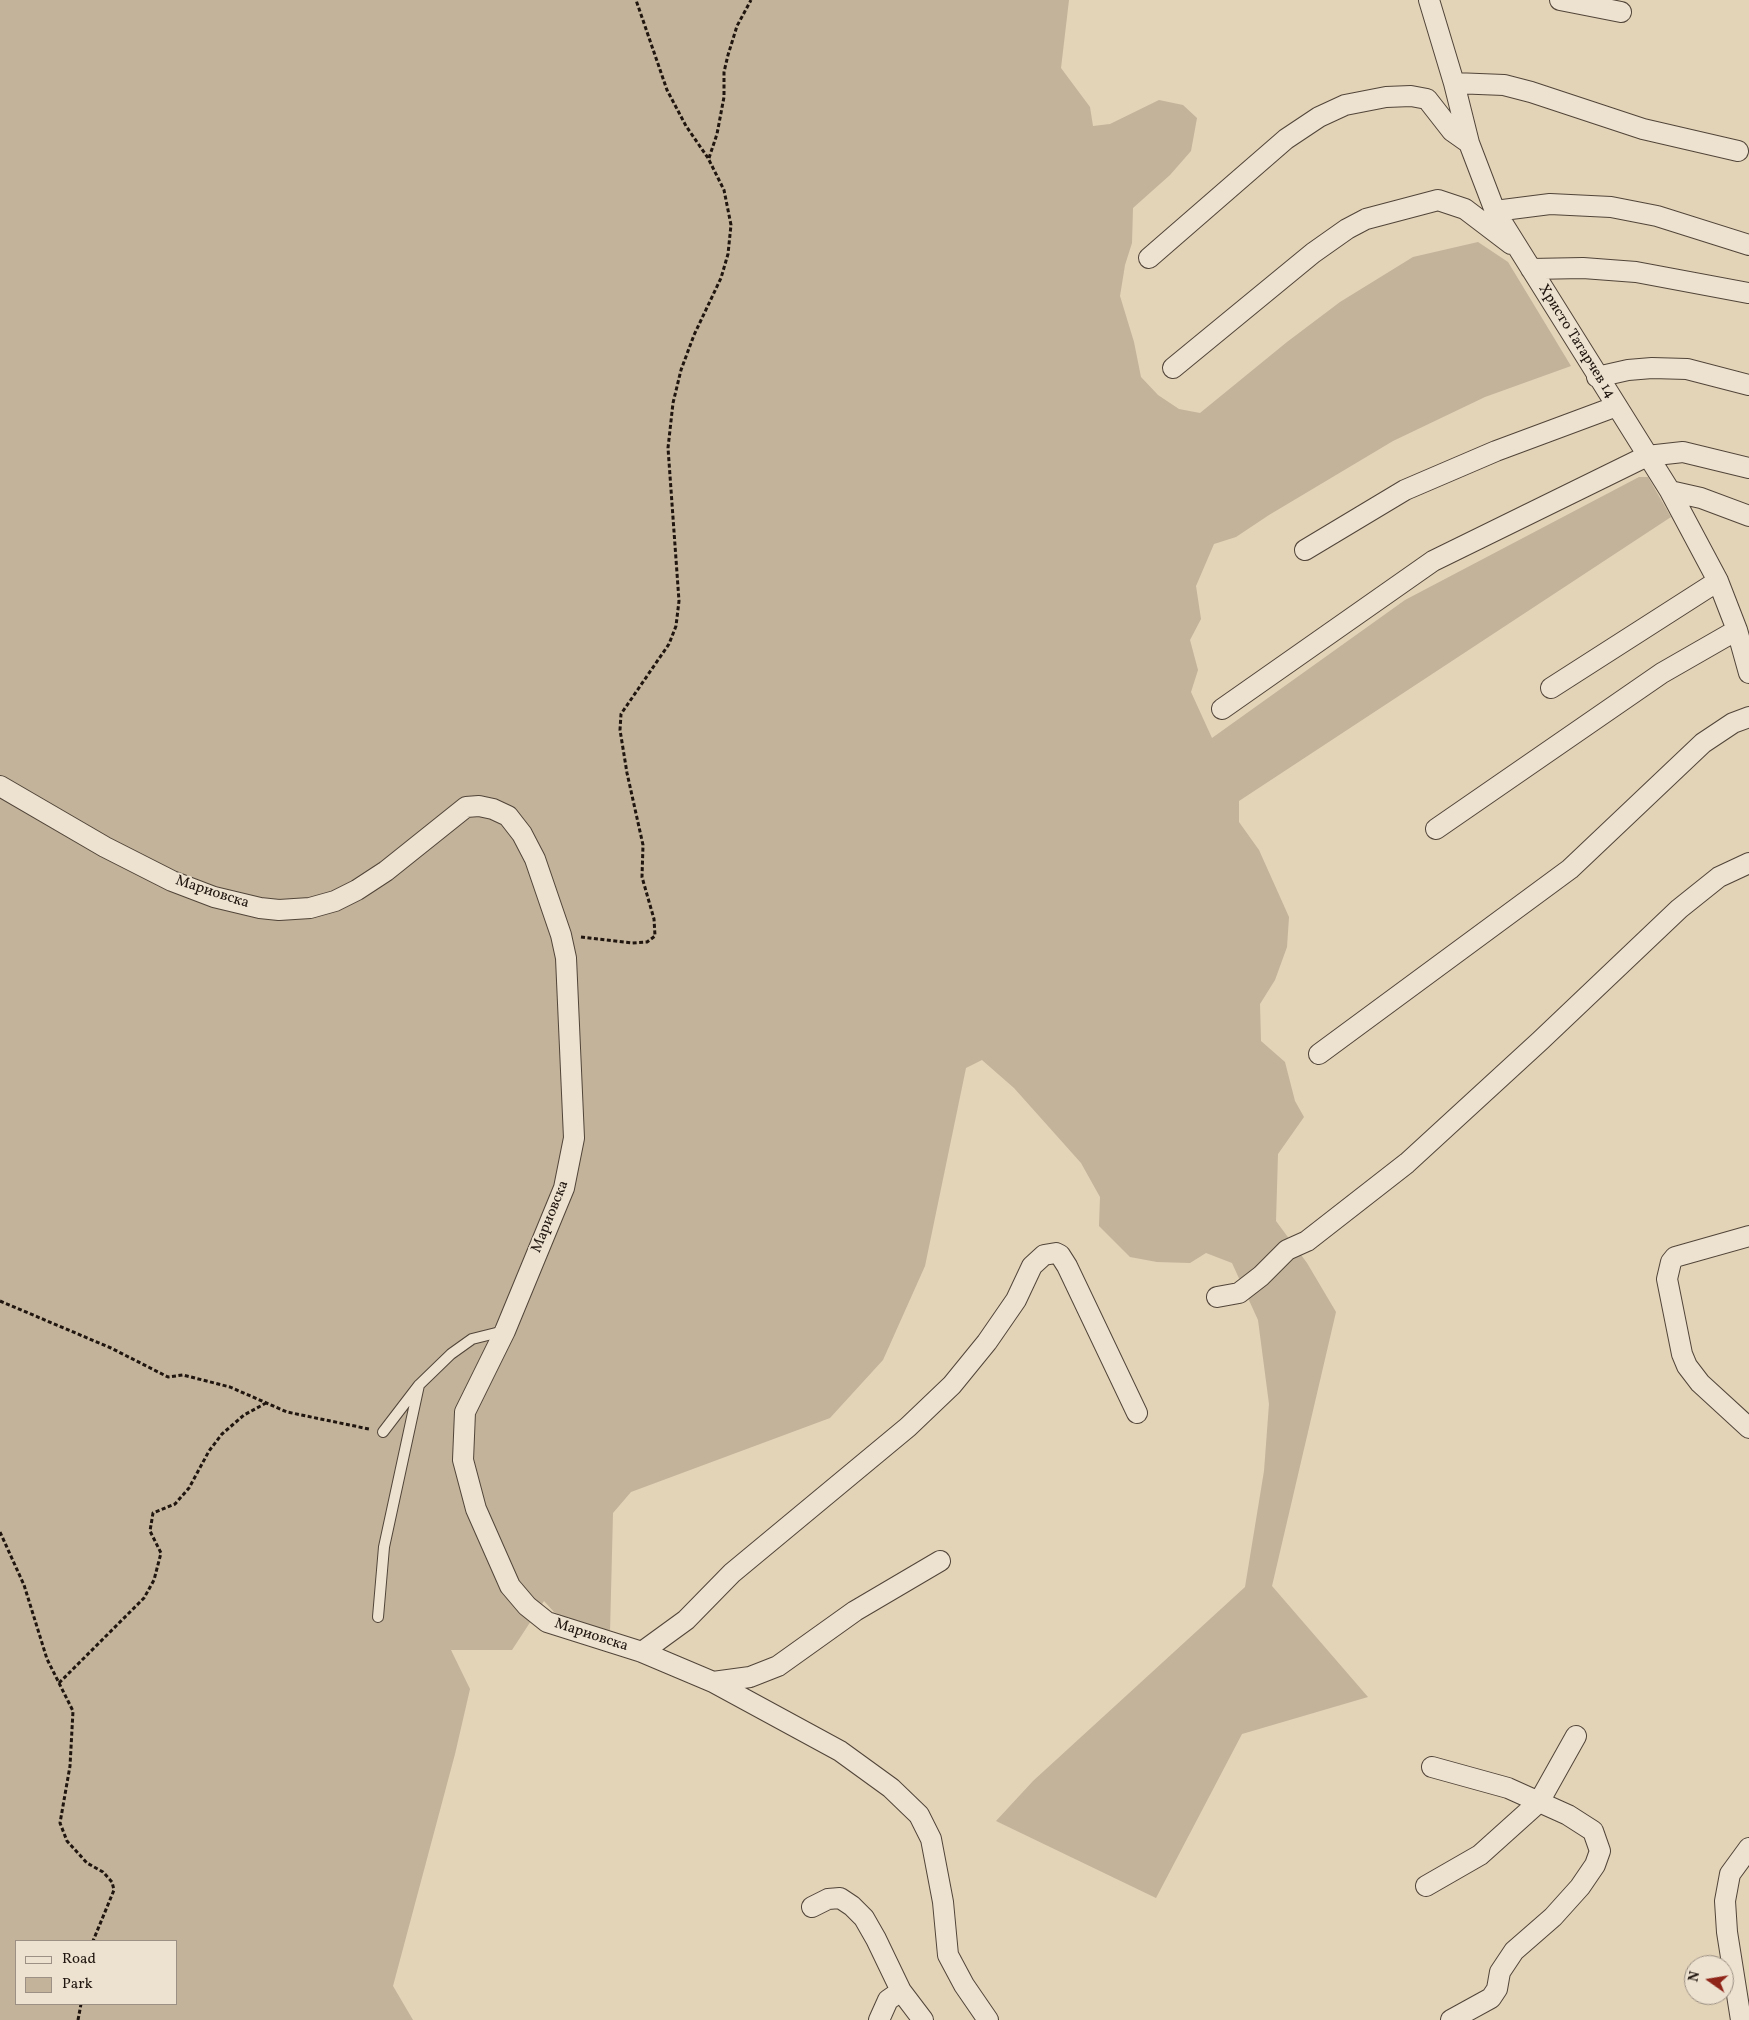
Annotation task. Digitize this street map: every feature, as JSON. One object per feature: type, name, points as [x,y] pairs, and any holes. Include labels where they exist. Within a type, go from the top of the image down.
[{"type":"street","name":"Христо Татарчев 14","points":[[1429,0],[1454,83],[1469,143],[1494,211],[1670,491],[1718,581],[1737,630],[1749,673]]},
{"type":"street","points":[[1560,0],[1622,12]]},
{"type":"street","points":[[1454,83],[1504,85],[1643,129],[1738,151]]},
{"type":"street","points":[[1149,258],[1286,139],[1319,117],[1345,105],[1386,97],[1411,96],[1426,99],[1452,131],[1469,143]]},
{"type":"street","points":[[1173,368],[1313,253],[1347,228],[1366,219],[1438,200],[1465,209],[1516,248]]},
{"type":"street","points":[[1494,211],[1550,204],[1611,207],[1658,216],[1749,245]]},
{"type":"street","points":[[1531,269],[1583,268],[1636,272],[1748,293]]},
{"type":"street","points":[[1597,377],[1628,370],[1687,369],[1749,385]]},
{"type":"street","points":[[1305,550],[1405,490],[1496,451],[1617,406]]},
{"type":"street","points":[[1222,709],[1434,561],[1647,456],[1683,452],[1749,468]]},
{"type":"street","points":[[1670,491],[1701,498],[1749,516]]},
{"type":"street","points":[[1551,688],[1718,581]]},
{"type":"street","points":[[1436,829],[1662,673],[1737,630]]},
{"type":"street","points":[[1319,1054],[1570,869],[1703,742],[1733,723],[1749,717]]},
{"type":"street","name":"Мариовска","points":[[0,786],[105,847],[172,881],[214,897],[260,908],[280,910],[310,908],[335,901],[357,890],[386,871],[466,808],[479,806],[493,809],[508,816],[522,834],[535,859],[560,935],[566,967],[574,1138],[564,1188],[505,1331],[465,1412],[463,1460],[476,1509],[510,1586],[527,1606],[547,1622],[642,1652],[713,1682],[840,1751],[891,1788],[919,1815],[931,1839],[943,1902],[948,1955],[964,1985],[988,2020]]},
{"type":"street","points":[[1217,1297],[1239,1293],[1261,1276],[1287,1250],[1308,1241],[1407,1163],[1540,1041],[1679,909],[1719,877],[1749,863]]},
{"type":"street","points":[[1749,1236],[1675,1257],[1671,1262],[1667,1279],[1682,1354],[1687,1366],[1700,1383],[1749,1428]]},
{"type":"street","points":[[642,1652],[681,1625],[732,1573],[908,1427],[952,1384],[987,1342],[1016,1300],[1032,1266],[1044,1255],[1056,1253],[1060,1255],[1067,1266],[1137,1413]]},
{"type":"street","points":[[713,1682],[750,1677],[778,1666],[855,1611],[940,1561]]},
{"type":"street","points":[[1426,1886],[1480,1855],[1540,1802],[1576,1736]]},
{"type":"street","points":[[1432,1767],[1508,1788],[1568,1815],[1593,1831],[1600,1851],[1595,1865],[1553,1917],[1514,1951],[1500,1972],[1497,1989],[1491,1998],[1451,2020]]},
{"type":"street","points":[[1741,2020],[1727,1932],[1725,1900],[1730,1874],[1749,1848]]},
{"type":"street","points":[[812,1907],[828,1899],[840,1898],[852,1906],[864,1918],[901,1991],[923,2020]]},
{"type":"street","points":[[879,2020],[888,2000],[901,1991]]},
{"type":"lane","points":[[384,1432],[420,1385],[451,1354],[472,1339],[505,1331]]},
{"type":"lane","points":[[378,1617],[384,1547],[420,1385]]},
{"type":"path","points":[[560,935],[632,943],[647,942],[655,936],[654,919],[642,877],[643,845],[627,773],[620,730],[622,714],[670,644],[676,626],[679,602],[668,448],[673,403],[681,370],[694,335],[722,278],[732,225],[724,190],[708,158],[686,126],[667,90],[636,0]]},
{"type":"path","points":[[708,158],[717,134],[724,96],[724,72],[728,55],[737,26],[751,0]]},
{"type":"path","points":[[0,1301],[111,1348],[168,1378],[183,1376],[230,1387],[287,1412],[384,1432]]},
{"type":"path","points":[[59,1683],[144,1598],[154,1580],[161,1553],[150,1531],[153,1513],[175,1504],[189,1488],[209,1451],[222,1434],[244,1415],[266,1403]]},
{"type":"path","points":[[0,1532],[24,1585],[47,1659],[73,1711],[70,1766],[60,1823],[67,1841],[87,1863],[103,1872],[112,1882],[114,1890],[94,1940]]},
{"type":"path","points":[[78,2020],[81,2005]]},
{"type":"green space","points":[[0,0],[1069,0],[1061,68],[1090,107],[1093,126],[1110,124],[1159,100],[1183,105],[1197,118],[1191,151],[1170,175],[1133,208],[1132,243],[1125,265],[1120,296],[1134,342],[1141,377],[1158,395],[1179,409],[1200,413],[1287,342],[1340,302],[1413,257],[1478,242],[1508,262],[1571,366],[1485,397],[1393,441],[1269,515],[1236,537],[1214,544],[1196,586],[1201,619],[1190,640],[1198,670],[1191,692],[1212,738],[1405,600],[1639,477],[1648,477],[1671,517],[1239,801],[1239,822],[1259,850],[1289,917],[1287,947],[1275,980],[1260,1004],[1261,1041],[1285,1062],[1295,1101],[1304,1117],[1278,1154],[1276,1221],[1307,1263],[1336,1312],[1272,1586],[1368,1697],[1242,1734],[1156,1898],[996,1821],[1033,1781],[1245,1587],[1264,1471],[1269,1404],[1258,1320],[1232,1263],[1206,1253],[1190,1263],[1157,1262],[1130,1257],[1099,1226],[1100,1197],[1081,1163],[1014,1088],[982,1060],[966,1068],[925,1266],[883,1360],[830,1418],[631,1492],[613,1513],[610,1632],[572,1621],[554,1612],[544,1601],[512,1650],[451,1650],[470,1689],[455,1754],[393,1986],[413,2020],[0,2020]]}]
